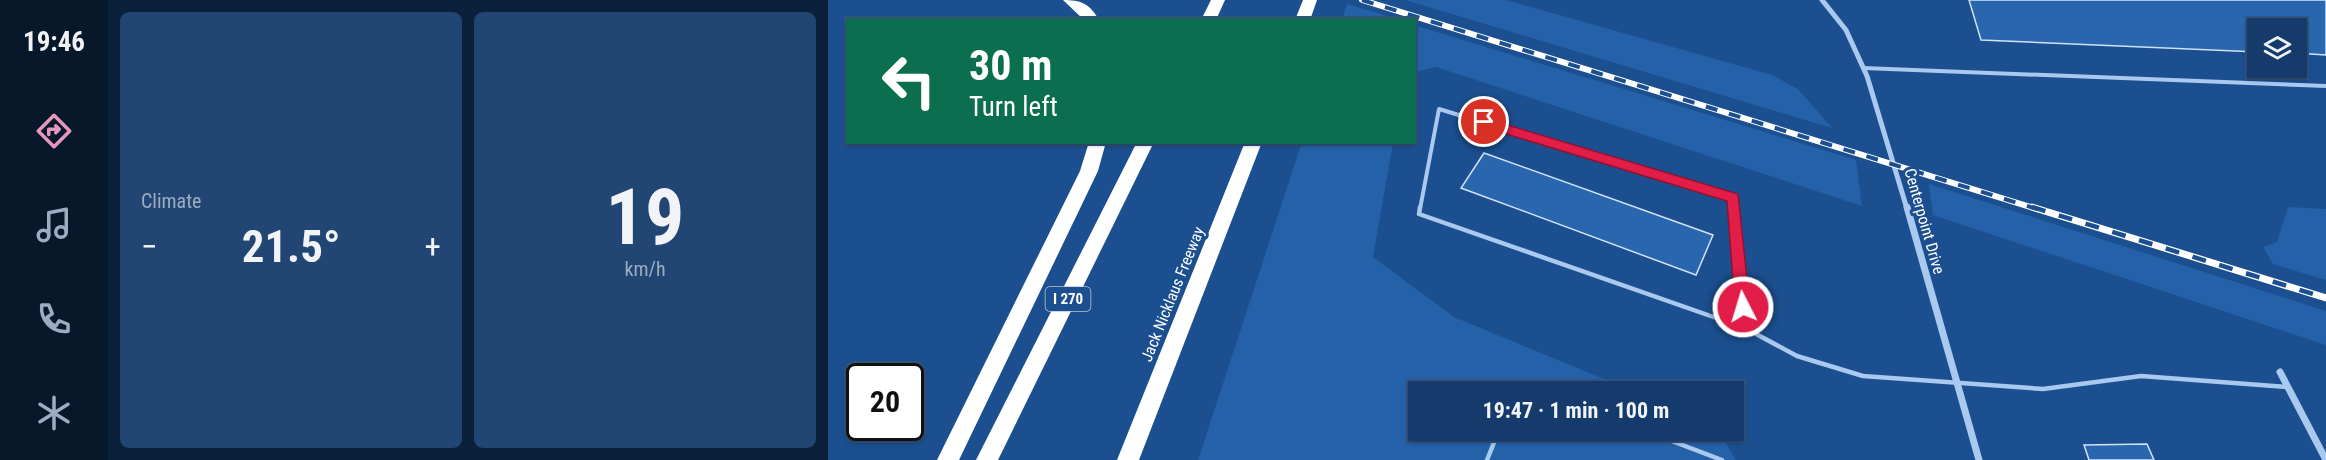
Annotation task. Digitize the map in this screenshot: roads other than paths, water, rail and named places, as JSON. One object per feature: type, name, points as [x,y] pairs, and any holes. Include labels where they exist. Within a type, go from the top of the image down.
[{"type":"highway","points":[[1070,0],[1086,11],[1091,18]]},
{"type":"highway","points":[[1209,18],[1218,0]]},
{"type":"highway","points":[[1303,18],[1310,0]]},
{"type":"highway","points":[[952,451],[1089,171],[1097,144]]},
{"type":"highway","name":"I 270","points":[[989,458],[1145,144]]},
{"type":"highway","name":"Jack Nicklaus Freeway","points":[[1133,455],[1253,144]]},
{"type":"street","name":"Centerpoint Drive","points":[[1822,0],[1846,30],[1863,68],[1895,165],[1979,460]]},
{"type":"street","points":[[2280,372],[2326,460]]},
{"type":"lane","points":[[1863,68],[2326,87]]},
{"type":"lane","points":[[1745,328],[1733,198],[1439,109],[1419,214],[1745,328],[1797,356],[1863,376],[2043,389],[2141,376],[2287,387]]},
{"type":"lane","points":[[1487,460],[1495,441]]},
{"type":"lane","points":[[1672,441],[1722,460]]},
{"type":"railway","points":[[1362,0],[2037,209]]},
{"type":"railway","points":[[2032,207],[2326,298]]}]
